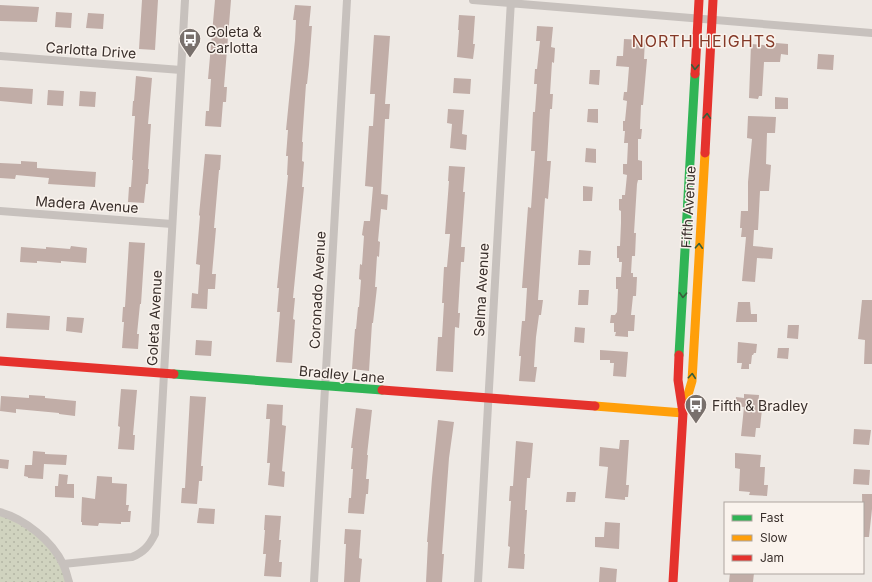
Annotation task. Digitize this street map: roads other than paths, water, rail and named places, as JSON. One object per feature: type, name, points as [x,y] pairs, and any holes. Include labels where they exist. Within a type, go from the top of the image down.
[{"type":"street","name":"Goleta Avenue","points":[[63,564],[132,557],[139,554],[150,544],[155,534],[185,0]]},
{"type":"street","name":"Coronado Avenue","points":[[314,582],[347,0]]},
{"type":"street","points":[[473,0],[872,33]]},
{"type":"street","name":"Fifth Avenue","points":[[673,582],[682,414],[678,380],[699,0]]},
{"type":"street","name":"Fifth Avenue","points":[[682,414],[692,381],[714,0]]},
{"type":"street","name":"Selma Avenue","points":[[478,582],[510,2]]},
{"type":"street","name":"Carlotta Drive","points":[[0,56],[181,70]]},
{"type":"street","name":"Madera Avenue","points":[[0,210],[172,224]]},
{"type":"street","name":"Bradley Lane","points":[[0,361],[682,414]]},
{"type":"street","points":[[0,512],[20,520],[46,541],[63,564],[69,582]]},
{"type":"place","name":"Goleta & Carlotta","points":[[190,58]]},
{"type":"place","name":"Fifth & Bradley","points":[[696,424]]},
{"type":"district","name":"NORTH HEIGHTS","points":[[704,41]]}]
